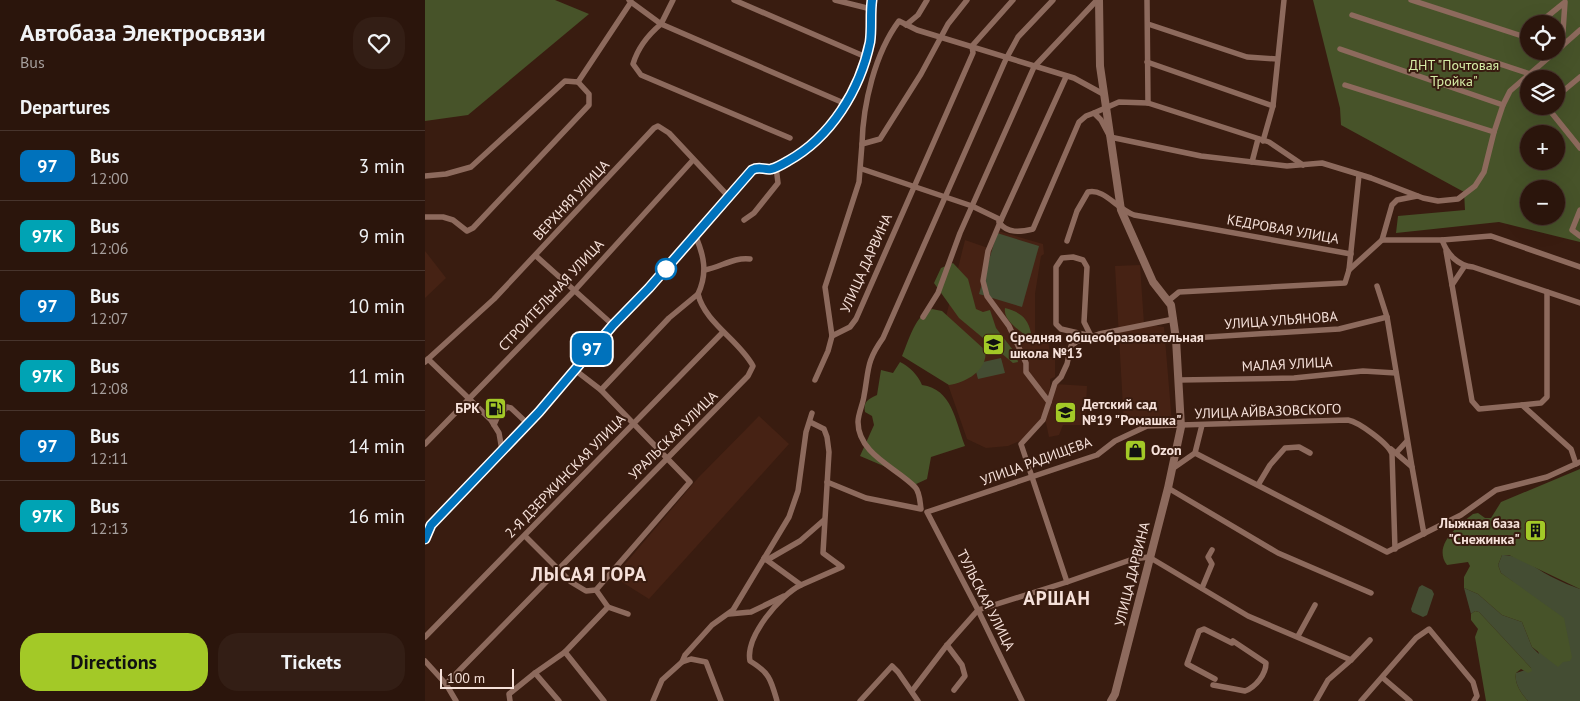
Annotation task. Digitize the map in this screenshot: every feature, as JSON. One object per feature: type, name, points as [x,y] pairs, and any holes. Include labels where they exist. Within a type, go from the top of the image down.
[{"type":"street","points":[[673,0],[661,24],[650,34],[635,55],[633,64],[641,75],[790,138]]},
{"type":"street","points":[[734,0],[867,57]]},
{"type":"street","points":[[425,539],[428,523],[528,424],[613,325],[649,288],[728,196],[755,168],[770,169],[776,167],[810,146],[833,125],[846,104],[867,57],[872,22],[871,4],[835,0]]},
{"type":"street","points":[[906,26],[918,15],[927,0]]},
{"type":"street","points":[[862,144],[880,139],[953,17],[967,0]]},
{"type":"street","name":"УЛИЦА ДАРВИНА","points":[[906,26],[899,21],[880,55],[866,106],[862,144],[862,169],[853,206],[825,287],[831,336],[850,327],[856,319],[973,53],[972,46],[1013,0]]},
{"type":"street","points":[[924,510],[916,488],[881,462],[860,435],[858,420],[864,396],[867,368],[872,354],[883,338],[1006,59],[1018,37],[1053,0]]},
{"type":"street","points":[[923,317],[938,293],[972,206],[1033,67],[1098,0]]},
{"type":"street","points":[[1098,0],[1099,51],[1107,107]]},
{"type":"street","points":[[1147,0],[1147,62],[1150,91],[1148,103]]},
{"type":"street","points":[[1252,162],[1273,106],[1284,0]]},
{"type":"street","points":[[1411,0],[1520,35]]},
{"type":"street","points":[[578,82],[630,1],[661,24],[846,104]]},
{"type":"street","points":[[1549,15],[1566,1]]},
{"type":"street","points":[[1565,15],[1566,1]]},
{"type":"street","points":[[1352,15],[1520,71]]},
{"type":"street","points":[[1148,24],[1247,58],[1277,59]]},
{"type":"street","points":[[906,26],[942,36],[1006,59],[1082,81],[1105,95]]},
{"type":"street","points":[[1565,43],[1580,30]]},
{"type":"street","points":[[1340,49],[1503,105]]},
{"type":"street","points":[[1535,70],[1546,60]]},
{"type":"street","points":[[1147,62],[1273,106]]},
{"type":"street","points":[[1049,402],[1026,372],[1026,363],[1009,326],[987,296],[983,282],[988,251],[1000,221],[1067,77]]},
{"type":"street","points":[[1565,90],[1580,77]]},
{"type":"street","points":[[425,176],[446,174],[471,167],[565,81],[578,82],[589,94],[589,105],[473,228],[467,231],[453,220],[443,217],[425,217]]},
{"type":"street","points":[[1111,137],[1201,156],[1287,166],[1322,163],[1433,201],[1458,199],[1475,186],[1484,172],[1503,105],[1510,91],[1520,82]]},
{"type":"street","points":[[1345,84],[1494,132]]},
{"type":"street","points":[[862,169],[972,206],[1000,221],[1002,226],[1015,232],[1033,229],[1079,122],[1086,116],[1125,101],[1148,103],[1260,140],[1279,147],[1303,165]]},
{"type":"street","name":"УЛИЦА ДАРВИНА","points":[[1107,107],[1121,210],[1153,282],[1168,301],[1174,320],[1181,427],[1168,488],[1115,694],[1111,701]]},
{"type":"street","name":"УЛИЦА ДАРВИНА","points":[[1094,113],[1101,120],[1111,137]]},
{"type":"street","points":[[1555,115],[1580,148]]},
{"type":"street","name":"ВЕРХНЯЯ УЛИЦА","points":[[427,361],[495,299],[654,128],[661,126],[728,196]]},
{"type":"street","name":"СТРОИТЕЛЬНАЯ УЛИЦА","points":[[425,444],[575,290],[693,160]]},
{"type":"street","points":[[744,220],[755,213],[778,183],[776,167]]},
{"type":"street","points":[[1351,254],[1359,175]]},
{"type":"street","points":[[1067,241],[1077,211],[1087,192],[1099,192],[1121,210]]},
{"type":"street","points":[[1168,301],[1179,292],[1345,283],[1349,270],[1383,240],[1392,205],[1397,200],[1417,196]]},
{"type":"street","name":"КЕДРОВАЯ УЛИЦА","points":[[1121,210],[1134,215],[1351,254],[1349,270]]},
{"type":"street","points":[[1580,210],[1573,230],[1580,236]]},
{"type":"street","points":[[601,390],[669,318],[698,294],[705,270],[701,248],[695,235]]},
{"type":"street","points":[[1383,240],[1442,240],[1491,236],[1580,266]]},
{"type":"street","points":[[1442,240],[1446,251],[1472,401],[1479,408],[1541,403],[1547,397],[1547,292]]},
{"type":"street","points":[[1446,251],[1464,266],[1473,267],[1580,303]]},
{"type":"street","points":[[535,256],[613,325]]},
{"type":"street","points":[[705,270],[739,258],[750,259]]},
{"type":"street","points":[[1062,258],[1079,258],[1086,264],[1084,322],[1091,336],[1057,328],[1056,267],[1062,258]]},
{"type":"street","points":[[1452,285],[1464,266]]},
{"type":"street","points":[[1377,286],[1387,317],[1424,534]]},
{"type":"street","name":"УРАЛЬСКАЯ УЛИЦА","points":[[446,684],[752,371],[753,366],[745,352],[723,332],[702,306],[698,294]]},
{"type":"street","name":"УЛИЦА УЛЬЯНОВА","points":[[1176,339],[1339,330],[1387,317]]},
{"type":"street","points":[[1067,582],[1021,444],[1043,420],[1055,383],[1059,380],[1067,364],[1071,346],[1082,338],[1174,320]]},
{"type":"street","name":"2-Я ДЗЕРЖИНСКАЯ УЛИЦА","points":[[425,637],[723,332]]},
{"type":"street","points":[[815,380],[828,351],[831,336]]},
{"type":"street","points":[[427,361],[469,399],[494,425],[499,433],[502,450]]},
{"type":"street","points":[[525,536],[571,582],[590,592],[596,590],[690,482],[601,390],[575,370]]},
{"type":"street","name":"МАЛАЯ УЛИЦА","points":[[1179,380],[1294,378],[1363,371],[1396,372]]},
{"type":"street","points":[[1195,453],[1377,549],[1387,552],[1461,515],[1496,490],[1547,477],[1578,463],[1571,449],[1521,405]]},
{"type":"street","points":[[494,425],[497,418],[507,407],[511,408],[528,424]]},
{"type":"street","points":[[653,701],[663,680],[682,662],[685,655],[712,625],[729,614],[765,559],[793,510],[798,491],[805,432],[812,413]]},
{"type":"street","name":"УЛИЦА АЙВАЗОВСКОГО","points":[[1181,427],[1349,420],[1356,422],[1393,451]]},
{"type":"street","points":[[729,614],[751,612],[786,596],[801,585],[842,568],[823,553],[827,482],[827,437],[823,429],[810,422]]},
{"type":"street","name":"УЛИЦА РАДИЩЕВА","points":[[924,510],[1033,477],[1097,455],[1115,441],[1147,426],[1171,425],[1181,427]]},
{"type":"street","points":[[1172,469],[1195,453],[1202,425]]},
{"type":"street","points":[[1393,451],[1407,441]]},
{"type":"street","points":[[1258,485],[1270,465],[1285,448],[1299,447],[1310,453]]},
{"type":"street","points":[[1393,451],[1412,467]]},
{"type":"street","points":[[1393,451],[1395,549]]},
{"type":"street","points":[[827,482],[866,498],[924,510]]},
{"type":"street","points":[[1168,488],[1278,553],[1371,593]]},
{"type":"street","name":"ТУЛЬСКАЯ УЛИЦА","points":[[924,510],[978,610],[1022,701]]},
{"type":"street","points":[[765,559],[800,541],[824,520]]},
{"type":"street","points":[[1202,588],[1212,564],[1208,557],[1212,550]]},
{"type":"street","points":[[913,691],[947,645],[978,610],[1067,582],[1133,558],[1149,557],[1248,616],[1351,660]]},
{"type":"street","points":[[765,559],[801,585]]},
{"type":"street","points":[[596,590],[608,607],[628,614]]},
{"type":"street","points":[[777,701],[771,679],[765,670],[750,661],[749,652],[757,629],[786,596]]},
{"type":"street","points":[[1298,636],[1315,605]]},
{"type":"street","points":[[510,701],[509,694],[511,692],[565,652],[608,607]]},
{"type":"street","points":[[1204,629],[1233,642],[1266,663],[1266,668],[1257,684],[1245,691],[1214,682],[1187,664],[1199,631],[1204,629]]},
{"type":"street","points":[[1361,701],[1416,638],[1429,629],[1473,682],[1477,696],[1474,701]]},
{"type":"street","points":[[1316,701],[1328,680],[1370,640]]},
{"type":"street","points":[[947,645],[962,666],[965,676],[954,690]]},
{"type":"street","points":[[565,652],[604,701]]},
{"type":"street","points":[[682,662],[691,659],[707,662],[721,701]]},
{"type":"street","points":[[425,661],[446,684],[456,701]]},
{"type":"street","points":[[860,701],[892,666],[913,691],[918,701]]},
{"type":"street","points":[[535,673],[559,701]]},
{"type":"street","points":[[1383,678],[1410,701]]},
{"type":"shaded area","name":"Средняя общеобразовательная школа №13","points":[[998,231],[1043,244],[1044,254],[1041,256],[1035,294],[1035,333],[1048,337],[1050,357],[1055,357],[1055,377],[1050,379],[1050,389],[1043,415],[1034,428],[1020,441],[1008,446],[986,448],[967,439],[937,353],[965,240],[991,249]]},
{"type":"shaded area","points":[[425,251],[446,278],[425,298]]},
{"type":"shaded area","points":[[1140,265],[1144,324],[1164,327],[1172,423],[1124,425],[1115,266]]},
{"type":"shaded area","name":"Детский сад №19 \"Ромашка\"","points":[[1055,384],[1087,386],[1085,425],[1063,425],[1059,435],[1049,437],[1045,418]]},
{"type":"shaded area","points":[[759,416],[789,444],[649,599],[614,577],[698,478]]},
{"type":"green space","points":[[425,0],[555,0],[589,14],[468,115],[425,121]]},
{"type":"green space","name":"ДНТ \"Почтовая Тройка\"","points":[[1313,0],[1580,0],[1580,242],[1499,222],[1396,233],[1398,216],[1465,210],[1464,192],[1341,125],[1340,108]]},
{"type":"green space","points":[[997,233],[1039,246],[1022,307],[979,294]]},
{"type":"green space","points":[[953,263],[968,279],[976,309],[983,312],[990,310],[996,328],[1016,354],[1018,362],[1013,363],[959,318],[934,283],[941,268]]},
{"type":"green space","points":[[1005,308],[1023,316],[1028,323],[1031,333],[1026,336],[1012,324],[1006,316]]},
{"type":"green space","points":[[932,309],[942,311],[985,350],[985,357],[980,369],[962,382],[949,385],[902,356],[917,322],[926,312]]},
{"type":"green space","points":[[1001,358],[1005,373],[978,379],[974,364]]},
{"type":"green space","points":[[900,362],[913,371],[922,385],[932,388],[946,399],[955,416],[965,446],[931,457],[927,479],[914,485],[893,470],[860,456],[874,425],[872,416],[865,412],[866,403],[877,395],[881,370],[893,373]]},
{"type":"green space","points":[[1580,469],[1580,589],[1509,555],[1502,555],[1498,565],[1501,573],[1564,618],[1572,657],[1570,661],[1563,662],[1558,667],[1532,647],[1522,622],[1502,615],[1478,594],[1464,588],[1464,577],[1470,566],[1468,562],[1447,565],[1443,558],[1443,550],[1449,536],[1473,514],[1478,513],[1485,518],[1491,518],[1501,502]]},
{"type":"green space","points":[[1502,555],[1509,555],[1523,560],[1548,575],[1580,589],[1580,701],[1528,701],[1517,685],[1516,673],[1531,668],[1479,612],[1475,611],[1471,614],[1464,588],[1478,594],[1502,615],[1522,622],[1532,647],[1539,654],[1513,582],[1501,573],[1498,565]]},
{"type":"green space","points":[[1422,585],[1432,590],[1434,594],[1427,615],[1423,617],[1412,612],[1411,609],[1419,587]]},
{"type":"green space","points":[[1475,611],[1479,612],[1531,668],[1532,671],[1528,673],[1521,669],[1516,673],[1517,685],[1528,701],[1486,701],[1475,637],[1478,629],[1471,620],[1471,614]]},
{"type":"bus line","name":"97","points":[[425,539],[431,525],[539,412],[613,325],[667,269],[752,170],[755,168],[770,169],[789,161],[810,146],[833,125],[846,104],[867,57],[872,22],[872,0]]},
{"type":"place","name":"Средняя общеобразовательная школа №13","points":[[994,345]]},
{"type":"place","name":"БРК","points":[[496,408]]},
{"type":"place","name":"Детский сад №19 \"Ромашка\"","points":[[1066,412]]},
{"type":"place","name":"Ozon","points":[[1135,450]]},
{"type":"place","name":"Лыжная база \"Снежинка\"","points":[[1536,531]]},
{"type":"district","name":"ЛЫСАЯ ГОРА","points":[[589,574]]},
{"type":"district","name":"АРШАН","points":[[1057,598]]}]
